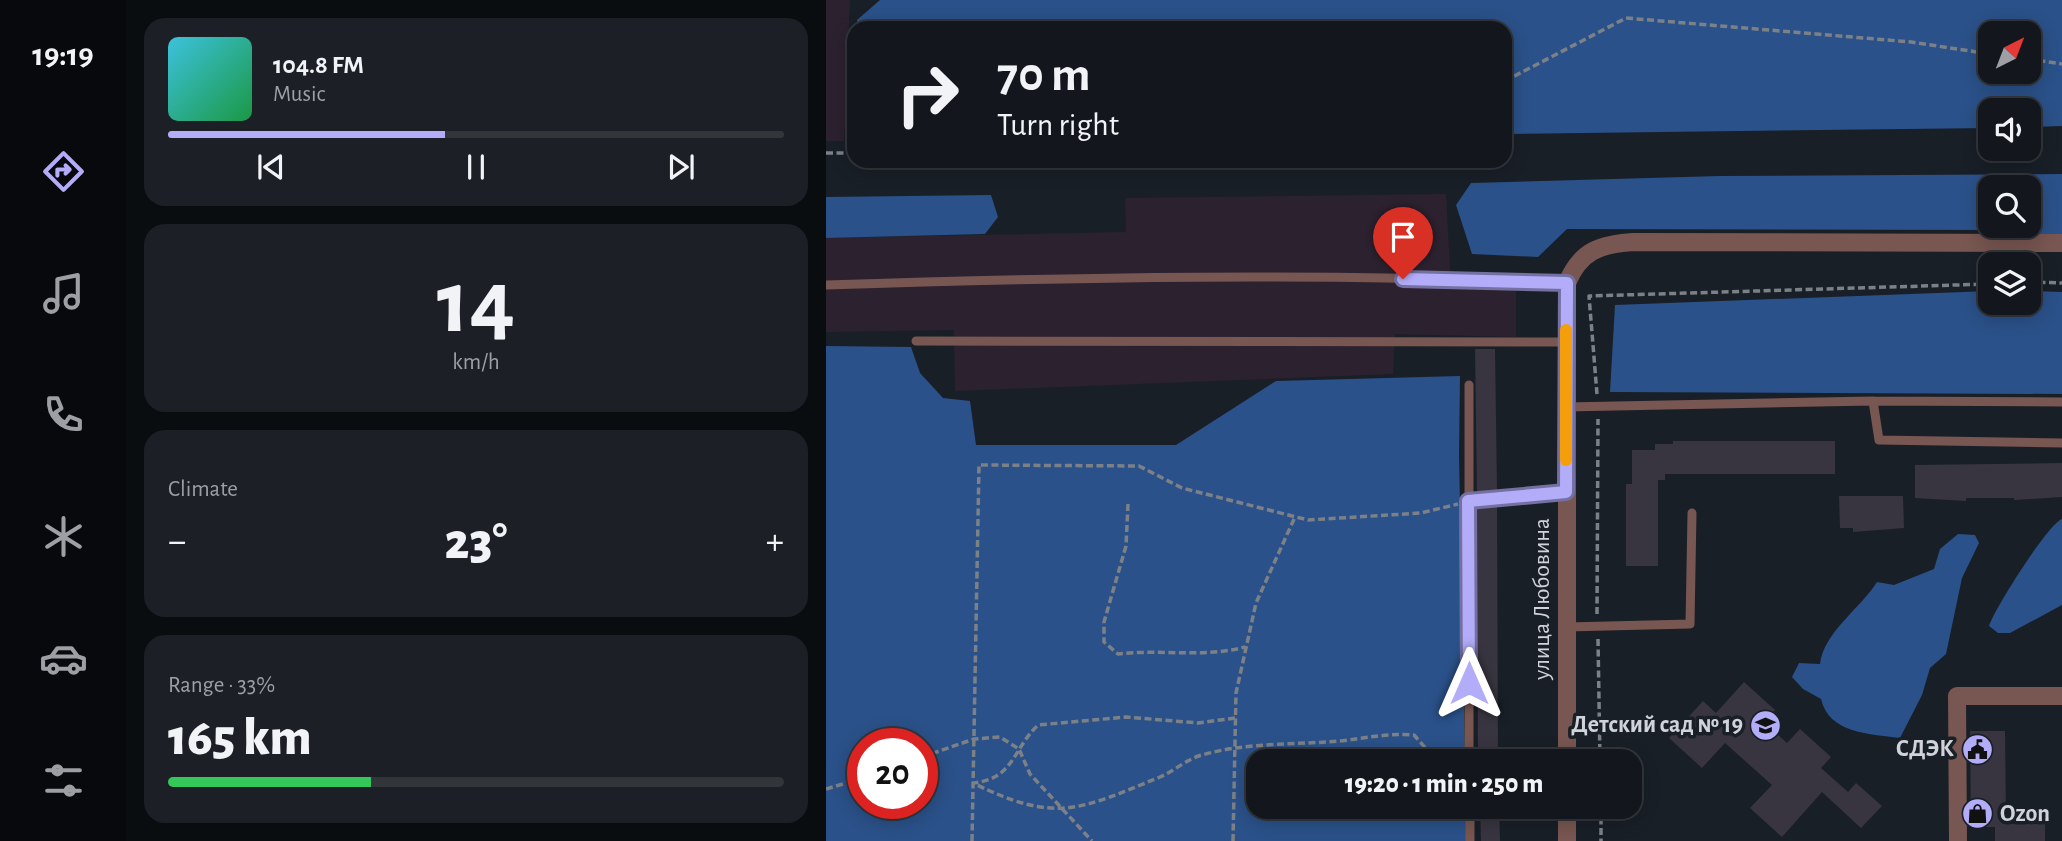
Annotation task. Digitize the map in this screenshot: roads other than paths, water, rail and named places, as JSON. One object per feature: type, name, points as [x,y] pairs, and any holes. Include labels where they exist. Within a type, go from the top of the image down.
[{"type":"street","points":[[1570,276],[1596,247],[1634,242],[2062,243]]},
{"type":"street","name":"улица Любовина","points":[[1567,749],[1565,342],[1570,276]]},
{"type":"street","points":[[1958,841],[1957,696],[2062,696]]},
{"type":"street","points":[[1567,819],[1567,841]]},
{"type":"lane","points":[[826,285],[1002,279],[1457,279],[1570,276]]},
{"type":"lane","points":[[916,341],[1565,342]]},
{"type":"lane","points":[[1469,386],[1469,749]]},
{"type":"lane","points":[[1565,407],[1873,401],[2062,402]]},
{"type":"lane","points":[[1873,401],[1879,440],[2062,443]]},
{"type":"lane","points":[[1468,501],[1566,492]]},
{"type":"lane","points":[[1566,627],[1690,624],[1692,513]]},
{"type":"lane","points":[[1470,819],[1470,841]]},
{"type":"place","name":"Детский сад № 19","points":[[1766,725]]},
{"type":"place","name":"СДЭК","points":[[1977,749]]},
{"type":"place","name":"Ozon","points":[[1977,814]]}]
